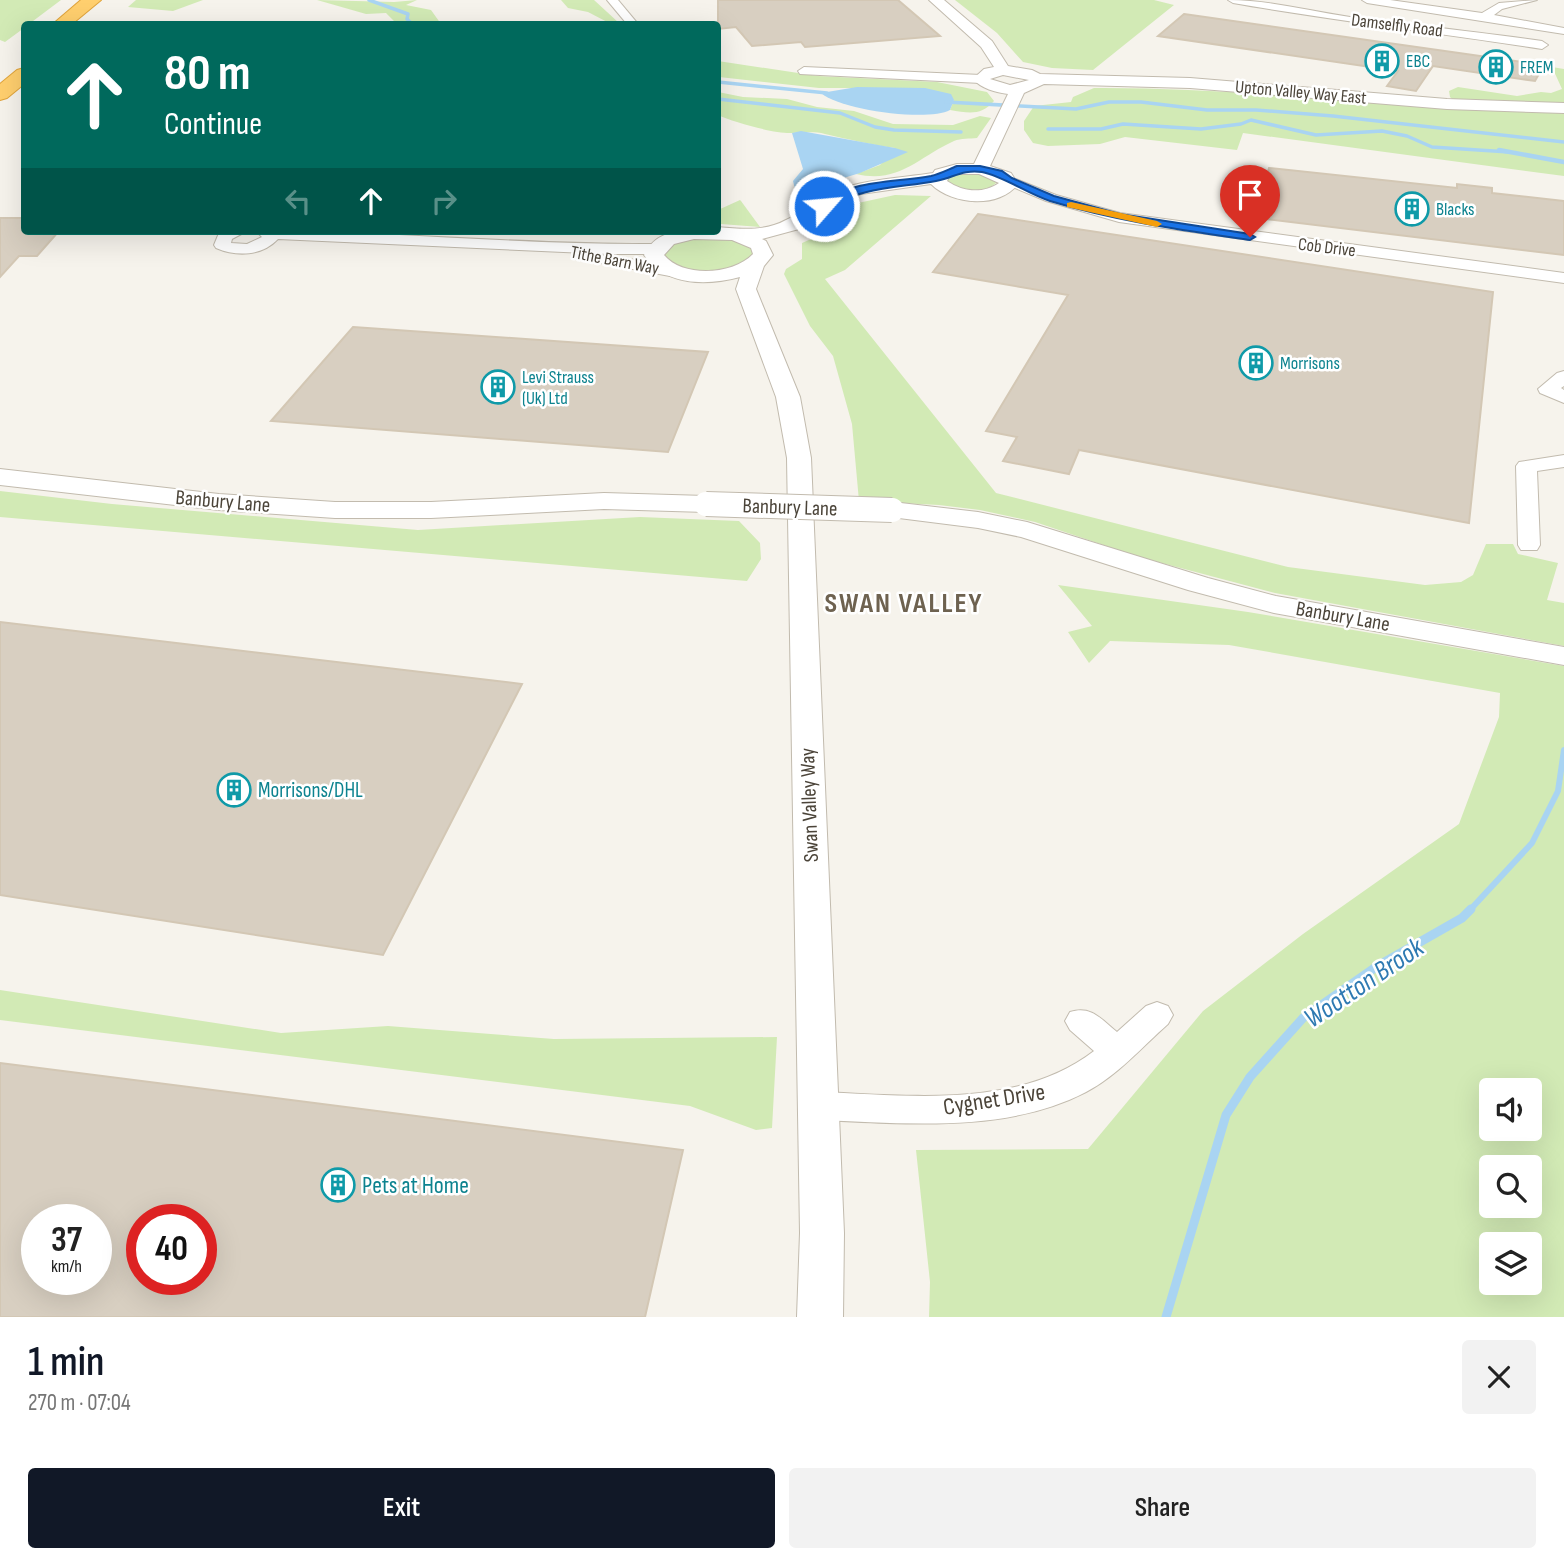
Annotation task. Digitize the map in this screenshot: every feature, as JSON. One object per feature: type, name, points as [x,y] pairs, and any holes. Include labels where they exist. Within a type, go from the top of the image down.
[{"type":"highway","points":[[68,21],[99,4]]},
{"type":"highway","points":[[87,21],[99,4]]},
{"type":"highway","points":[[0,73],[21,56]]},
{"type":"highway","points":[[0,94],[21,76]]},
{"type":"street","points":[[612,0],[630,21]]},
{"type":"street","points":[[936,0],[987,44],[1003,70]]},
{"type":"street","name":"Damselfly Road","points":[[1233,0],[1350,20],[1422,27],[1542,45]]},
{"type":"street","points":[[1292,8],[1303,0]]},
{"type":"street","points":[[1367,0],[1485,16],[1564,31]]},
{"type":"street","points":[[1485,16],[1505,2],[1532,0]]},
{"type":"street","points":[[1422,27],[1433,11]]},
{"type":"street","points":[[1520,42],[1527,33],[1541,26]]},
{"type":"street","points":[[980,169],[1016,94],[1033,86],[1038,79],[1027,73],[1003,70],[984,74],[981,79]]},
{"type":"street","points":[[804,71],[981,79],[1016,94]]},
{"type":"street","name":"Upton Valley Way East","points":[[1038,79],[1190,83],[1447,104],[1564,107]]},
{"type":"street","points":[[718,235],[752,241],[773,238],[775,231],[792,225],[840,195],[858,190],[894,184],[940,182],[968,194],[1005,185],[998,173],[980,169],[957,169],[940,182]]},
{"type":"street","name":"Cob Drive","points":[[1005,185],[1119,217],[1172,226],[1564,278]]},
{"type":"street","name":"Tithe Barn Way","points":[[228,235],[220,242],[222,245],[246,249],[267,235]]},
{"type":"street","name":"Tithe Barn Way","points":[[319,235],[555,248],[656,248]]},
{"type":"street","points":[[687,235],[669,239],[656,248],[654,255],[657,261],[675,272],[700,276],[730,274],[754,265]]},
{"type":"street","points":[[749,301],[746,289],[754,265],[763,255],[752,241]]},
{"type":"street","name":"Tithe Barn Way","points":[[555,248],[675,272]]},
{"type":"street","points":[[700,276],[734,290],[749,301]]},
{"type":"street","name":"Swan Valley Way","points":[[749,301],[770,346],[788,397],[799,458],[822,1233],[820,1317]]},
{"type":"street","points":[[1564,376],[1547,389],[1564,397]]},
{"type":"street","points":[[1529,545],[1526,466],[1564,461]]},
{"type":"street","name":"Banbury Lane","points":[[0,477],[219,502],[335,510],[431,510],[604,501],[892,510],[968,518],[1027,530],[1198,584],[1274,604],[1564,656]]},
{"type":"street","name":"Cygnet Drive","points":[[818,1106],[954,1110],[1040,1096],[1075,1082],[1157,1015]]},
{"type":"street","points":[[1081,1021],[1116,1050]]},
{"type":"green space","points":[[0,0],[61,0],[33,21],[21,21],[21,30],[5,42],[0,40]]},
{"type":"green space","points":[[136,0],[203,0],[173,11],[128,7]]},
{"type":"green space","points":[[317,0],[417,0],[406,5],[431,10],[439,21],[394,21],[386,13],[366,14]]},
{"type":"green space","points":[[561,0],[594,0],[617,21],[605,21],[588,12],[568,8]]},
{"type":"green space","points":[[955,0],[1154,0],[1174,5],[1093,70],[1052,68],[1023,62],[997,33]]},
{"type":"green space","points":[[721,61],[818,76],[937,82],[987,92],[994,101],[979,111],[963,112],[950,110],[954,100],[889,88],[819,88],[721,77]]},
{"type":"green space","points":[[1552,67],[1564,69],[1564,103],[1453,100],[1450,97],[1449,91],[1458,87],[1517,96],[1551,93],[1562,89]]},
{"type":"green space","points":[[1094,88],[1212,91],[1564,112],[1564,176],[1243,133],[1237,150],[1125,137],[1100,144],[1048,146],[1033,143],[1024,130],[1024,121],[1034,106],[1071,102],[1073,97]]},
{"type":"green space","points":[[721,93],[743,97],[787,99],[817,107],[854,111],[893,124],[953,125],[980,116],[991,118],[977,138],[954,141],[897,172],[871,176],[856,174],[880,165],[895,148],[821,133],[775,132],[721,116]]},
{"type":"green space","points":[[956,173],[980,173],[996,179],[997,182],[986,189],[966,189],[947,181]]},
{"type":"green space","points":[[895,195],[931,196],[845,270],[825,279],[996,493],[1288,567],[1425,585],[1461,582],[1473,575],[1486,544],[1513,544],[1518,554],[1558,563],[1547,600],[1564,603],[1564,646],[1275,593],[1139,557],[1035,522],[980,510],[859,501],[852,424],[833,356],[810,326],[784,274],[786,269],[802,259],[802,243],[825,233],[846,210],[858,203]]},
{"type":"green space","points":[[740,200],[760,227],[721,224],[721,209]]},
{"type":"green space","points":[[722,236],[752,248],[754,254],[739,266],[718,272],[684,269],[670,263],[663,255],[665,249],[682,239]]},
{"type":"green space","points":[[0,491],[112,504],[418,530],[640,517],[739,521],[760,543],[761,559],[747,581],[0,517]]},
{"type":"green space","points":[[1058,585],[1248,612],[1564,666],[1564,1317],[929,1317],[930,1282],[916,1150],[1088,1149],[1203,1011],[1303,934],[1459,824],[1499,717],[1500,693],[1229,645],[1110,641],[1089,663],[1068,632],[1092,626]]},
{"type":"green space","points":[[0,990],[281,1033],[388,1026],[554,1039],[777,1037],[772,1128],[756,1130],[690,1106],[0,1020]]},
{"type":"water","points":[[857,87],[925,88],[951,94],[954,100],[950,110],[923,115],[864,109],[846,105],[821,93]]},
{"type":"water","points":[[801,131],[908,152],[860,173],[804,190],[795,189],[793,181],[803,169],[792,133]]},
{"type":"building","points":[[718,0],[898,0],[940,36],[805,47],[801,42],[752,46],[736,27],[721,29],[721,21],[718,21]]},
{"type":"building","name":"EBC","points":[[1184,14],[1544,65],[1535,81],[1433,66],[1416,91],[1387,86],[1398,71],[1158,36]]},
{"type":"building","name":"Blacks","points":[[1269,168],[1457,188],[1457,184],[1492,188],[1492,193],[1564,201],[1564,255],[1257,218]]},
{"type":"building","name":"Morrisons","points":[[978,214],[1493,292],[1469,523],[1079,450],[1069,474],[1003,461],[1017,437],[986,431],[1068,295],[933,272]]},
{"type":"building","points":[[0,218],[21,218],[21,235],[55,235],[37,256],[19,256],[0,277]]},
{"type":"building","name":"Levi Strauss (Uk) Ltd","points":[[353,327],[708,352],[668,452],[271,421]]},
{"type":"building","name":"Morrisons/DHL","points":[[0,622],[522,684],[383,955],[0,895]]},
{"type":"building","name":"Pets at Home","points":[[0,1063],[683,1150],[645,1317],[0,1317]]},
{"type":"waterway","points":[[369,0],[408,14],[409,21]]},
{"type":"waterway","points":[[721,82],[827,93]]},
{"type":"waterway","points":[[721,99],[840,113],[875,127],[894,130],[961,132]]},
{"type":"waterway","points":[[946,102],[1076,109],[1109,102],[1141,102],[1207,110],[1256,110],[1333,116],[1564,142]]},
{"type":"waterway","points":[[1048,129],[1101,129],[1123,124],[1201,129],[1241,124],[1251,120],[1316,135],[1382,131],[1407,136],[1432,147],[1509,152]]},
{"type":"waterway","points":[[1499,150],[1564,162]]},
{"type":"waterway","name":"Wootton Brook","points":[[1469,911],[1532,843],[1558,791],[1564,750]]},
{"type":"waterway","name":"Wootton Brook","points":[[1166,1317],[1226,1115],[1250,1077],[1303,1018],[1376,967],[1462,918],[1469,911]]},
{"type":"slow traffic","points":[[1071,205],[1157,224]]},
{"type":"place","name":"EBC","points":[[1382,61]]},
{"type":"place","name":"FREM","points":[[1496,67]]},
{"type":"place","name":"Blacks","points":[[1412,209]]},
{"type":"place","name":"Morrisons","points":[[1256,363]]},
{"type":"place","name":"Levi Strauss (Uk) Ltd","points":[[498,387]]},
{"type":"place","name":"Morrisons/DHL","points":[[234,790]]},
{"type":"place","name":"Pets at Home","points":[[338,1185]]},
{"type":"district","name":"SWAN VALLEY","points":[[904,602]]},
{"type":"route","points":[[824,206],[840,195],[858,190],[938,178],[948,171],[968,168],[990,170],[1051,198],[1119,217],[1250,237]]}]
